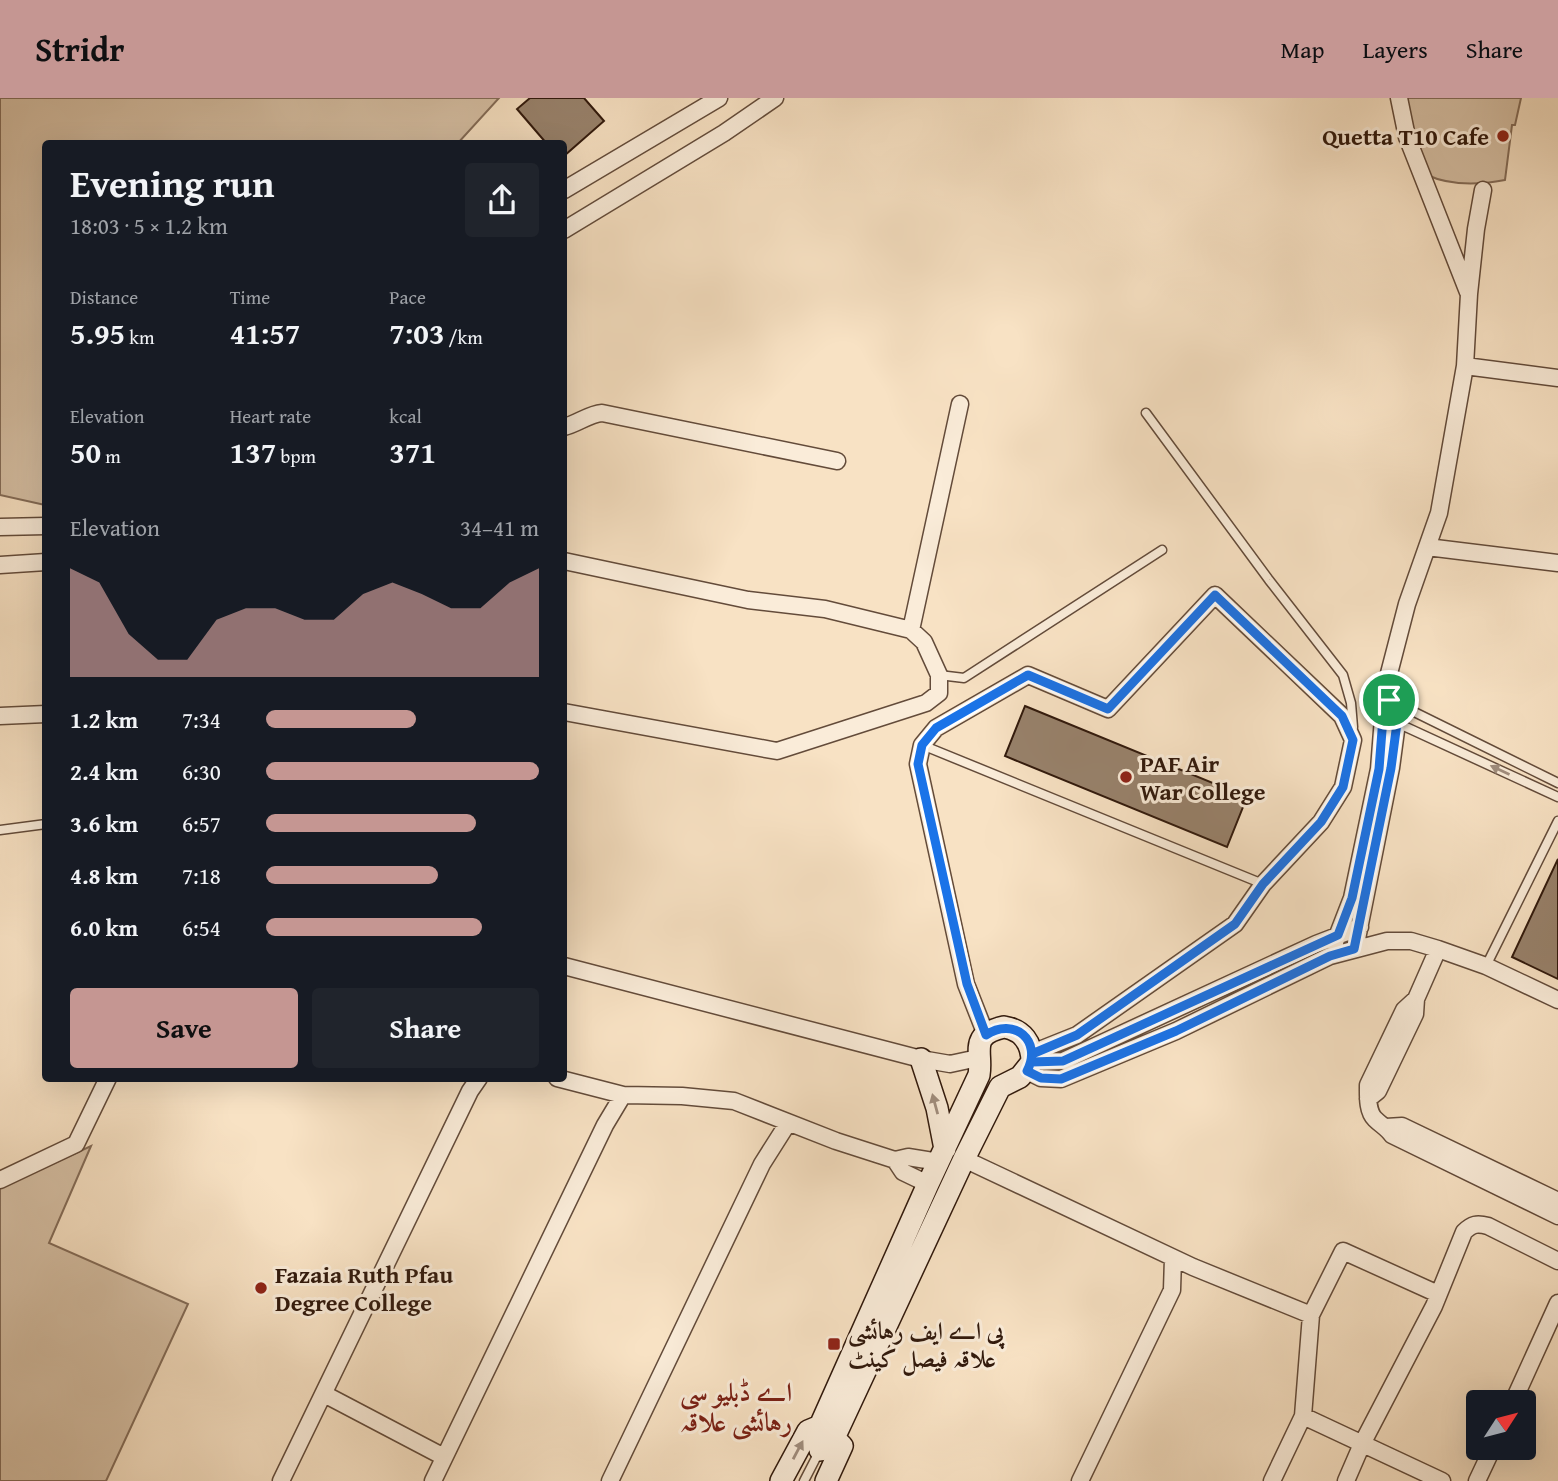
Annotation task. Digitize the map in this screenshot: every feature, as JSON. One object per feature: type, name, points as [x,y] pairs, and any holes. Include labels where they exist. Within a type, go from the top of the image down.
[{"type":"street","points":[[567,188],[719,98]]},
{"type":"street","points":[[567,228],[724,133],[775,98]]},
{"type":"street","points":[[1399,98],[1406,137],[1469,294]]},
{"type":"street","points":[[1354,949],[1391,768],[1386,685],[1407,604],[1439,513],[1465,366],[1469,294],[1483,190]]},
{"type":"street","points":[[1465,366],[1558,377]]},
{"type":"street","points":[[911,630],[960,404]]},
{"type":"street","points":[[567,426],[602,413],[837,461]]},
{"type":"street","points":[[0,527],[42,526]]},
{"type":"street","points":[[1427,547],[1558,563]]},
{"type":"street","points":[[0,565],[42,562]]},
{"type":"street","points":[[567,562],[748,600],[825,609],[911,630],[924,642],[939,675],[939,693],[926,703],[777,751],[567,713]]},
{"type":"street","points":[[915,1241],[928,1184],[1000,1087],[1020,1077],[1030,1062],[1077,1035],[1235,924],[1263,884],[1321,822],[1343,787],[1353,740],[1342,716],[1215,595],[1108,709],[1028,675],[936,728],[922,745],[918,764],[967,984],[986,1035]]},
{"type":"street","points":[[0,716],[42,714]]},
{"type":"street","points":[[1330,956],[1352,898],[1390,720]]},
{"type":"street","points":[[1030,1062],[1063,1061],[1360,927]]},
{"type":"street","points":[[825,1438],[915,1241],[979,1075],[978,1048],[986,1035],[994,1029],[1013,1028],[1025,1036],[1030,1044],[1030,1062],[1041,1078],[1061,1079],[1176,1031],[1330,956],[1387,941],[1411,941],[1438,949],[1486,966],[1558,1000]]},
{"type":"street","points":[[1438,949],[1416,999],[1415,1014],[1378,1091],[1368,1099],[1374,1118],[1392,1135],[1558,1216]]},
{"type":"street","points":[[567,967],[921,1059],[950,1064],[978,1058]]},
{"type":"street","points":[[921,1059],[949,1157]]},
{"type":"street","points":[[567,1081],[623,1095],[681,1096],[734,1101],[895,1160],[908,1157],[949,1157],[1173,1258],[1311,1315]]},
{"type":"street","points":[[0,1180],[76,1144],[106,1082]]},
{"type":"street","points":[[281,1481],[470,1091],[477,1082]]},
{"type":"street","points":[[433,1481],[605,1125],[623,1095]]},
{"type":"street","points":[[610,1481],[762,1164],[788,1123]]},
{"type":"street","points":[[1386,1127],[1402,1126],[1558,1202]]},
{"type":"street","points":[[895,1160],[903,1172],[928,1184]]},
{"type":"street","points":[[1346,1481],[1438,1294],[1464,1232],[1472,1225],[1488,1226],[1558,1261]]},
{"type":"street","points":[[1272,1481],[1303,1416],[1311,1315],[1343,1251],[1438,1294]]},
{"type":"street","points":[[1080,1481],[1172,1290],[1173,1258]]},
{"type":"street","points":[[1518,1390],[1558,1303]]},
{"type":"street","points":[[324,1394],[444,1457]]},
{"type":"street","points":[[1303,1416],[1362,1444],[1417,1476],[1443,1481]]},
{"type":"street","points":[[781,1481],[808,1431],[842,1446],[818,1475]]},
{"type":"street","points":[[1477,1481],[1487,1460]]},
{"type":"lane","points":[[1146,413],[1343,675],[1351,703],[1353,740]]},
{"type":"lane","points":[[939,675],[964,678],[1162,550]]},
{"type":"lane","points":[[1389,700],[1558,783]]},
{"type":"lane","points":[[1390,720],[1558,797]]},
{"type":"lane","points":[[922,745],[1263,884]]},
{"type":"lane","points":[[1486,966],[1558,821]]},
{"type":"lane","points":[[0,830],[42,825]]},
{"type":"lane","points":[[804,1481],[818,1475]]},
{"type":"shaded area","points":[[0,98],[499,98],[461,140],[42,140],[42,504],[0,495]]},
{"type":"shaded area","points":[[1405,98],[1521,98],[1515,125],[1512,125],[1505,180],[1465,184],[1427,175],[1412,138]]},
{"type":"shaded area","points":[[91,1146],[49,1243],[188,1304],[106,1481],[0,1481],[0,1188]]},
{"type":"building","points":[[530,98],[584,98],[604,121],[567,153],[567,140],[544,140],[517,109]]},
{"type":"building","name":"PAF Air War College","points":[[1025,706],[1247,797],[1227,847],[1005,756]]},
{"type":"building","points":[[1558,859],[1558,979],[1512,957]]},
{"type":"place","name":"Quetta T10 Cafe","points":[[1503,136]]},
{"type":"place","name":"PAF Air War College","points":[[1126,777]]},
{"type":"place","name":"Fazaia Ruth Pfau Degree College","points":[[261,1288]]},
{"type":"place","name":"پی اے ایف رہائشی علاقہ فیصل کینٹ","points":[[834,1344]]},
{"type":"district","name":"اے ڈبلیو سی رہائشی علاقہ","points":[[736,1406]]},
{"type":"route","points":[[1389,700],[1383,718],[1379,769],[1352,898],[1338,935],[1063,1061],[1032,1062],[1032,1054],[1077,1035],[1235,924],[1263,884],[1321,822],[1343,787],[1353,740],[1342,716],[1215,595],[1108,709],[1028,675],[936,728],[922,745],[918,764],[967,984],[986,1035],[994,1029],[1013,1028],[1025,1036],[1030,1044],[1032,1062],[1027,1071],[1041,1078],[1061,1079],[1176,1031],[1330,956],[1354,949],[1366,902],[1391,768],[1397,723],[1389,700]]}]
